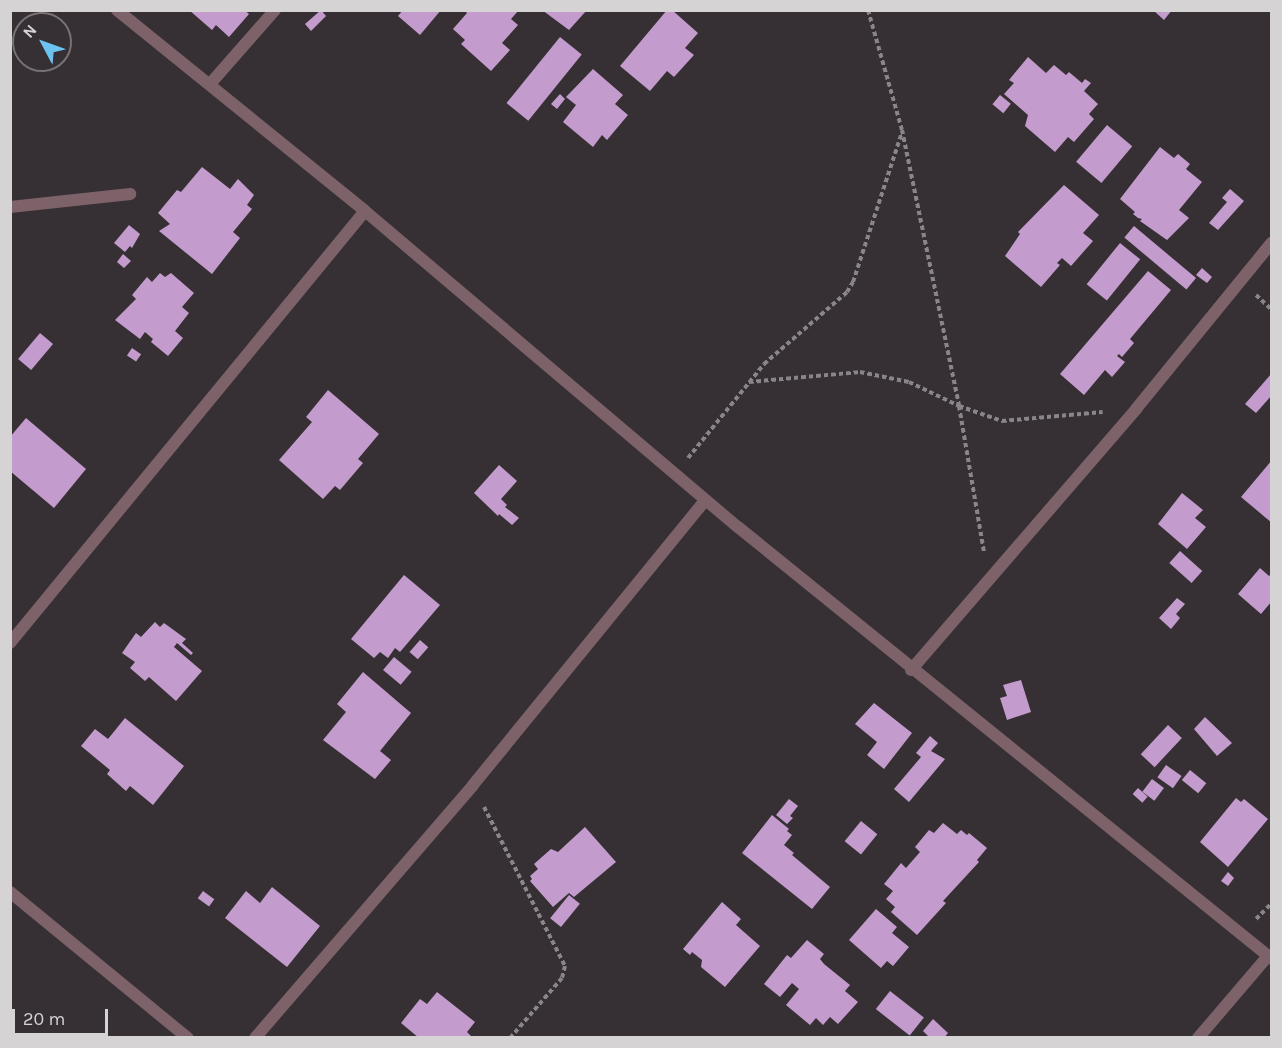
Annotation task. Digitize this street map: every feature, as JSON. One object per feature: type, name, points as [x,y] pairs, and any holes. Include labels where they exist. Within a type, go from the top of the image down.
[{"type":"street","points":[[117,10],[365,211],[705,501],[911,670],[1270,958],[1198,1038]]},
{"type":"street","points":[[210,84],[275,10]]},
{"type":"street","points":[[10,207],[130,194]]},
{"type":"street","points":[[10,643],[365,211]]},
{"type":"street","points":[[911,670],[1136,409],[1272,242]]},
{"type":"street","points":[[255,1038],[473,786],[705,501]]},
{"type":"street","points":[[10,892],[188,1038]]},
{"type":"path","points":[[868,10],[902,130],[959,406],[988,580]]},
{"type":"path","points":[[675,475],[764,364],[843,297],[853,282],[902,130]]},
{"type":"path","points":[[748,382],[860,372],[909,382],[995,420],[1014,421],[1136,409]]},
{"type":"path","points":[[473,786],[565,966],[562,978],[510,1038]]},
{"type":"building","points":[[189,10],[244,10],[249,14],[229,37],[216,25],[212,30]]},
{"type":"building","points":[[321,10],[326,16],[311,31],[305,24]]},
{"type":"building","points":[[403,10],[441,10],[420,35],[398,16]]},
{"type":"building","points":[[464,10],[519,10],[511,19],[518,25],[502,43],[510,50],[491,71],[461,44],[465,40],[453,29],[467,13]]},
{"type":"building","points":[[542,10],[587,10],[569,30]]},
{"type":"building","points":[[667,10],[672,10],[698,33],[685,48],[694,55],[674,77],[667,71],[650,91],[620,66]]},
{"type":"building","points":[[1153,10],[1172,10],[1164,20]]},
{"type":"building","points":[[560,37],[582,55],[528,121],[507,103]]},
{"type":"building","points":[[1028,57],[1046,73],[1054,65],[1066,75],[1069,72],[1082,83],[1085,79],[1091,83],[1084,91],[1098,104],[1089,114],[1094,119],[1074,142],[1068,137],[1055,152],[1025,126],[1028,115],[1004,94],[1014,83],[1009,80]]},
{"type":"building","points":[[593,69],[623,95],[615,104],[628,115],[607,140],[602,135],[593,147],[563,122],[576,105],[566,97]]},
{"type":"building","points":[[560,94],[565,99],[557,109],[551,104]]},
{"type":"building","points":[[1000,95],[1011,104],[1003,113],[992,104]]},
{"type":"building","points":[[1107,125],[1132,146],[1101,183],[1076,162]]},
{"type":"building","points":[[1160,147],[1174,158],[1178,154],[1190,164],[1186,169],[1202,182],[1179,210],[1189,218],[1167,240],[1140,221],[1142,219],[1133,214],[1135,212],[1120,199]]},
{"type":"building","points":[[202,167],[230,189],[238,179],[254,195],[247,205],[252,209],[233,232],[240,238],[212,274],[159,231],[170,224],[158,213],[177,190],[181,192]]},
{"type":"building","points":[[1064,185],[1099,215],[1083,233],[1093,241],[1071,266],[1062,258],[1057,263],[1060,265],[1041,287],[1005,256],[1020,234],[1018,232]]},
{"type":"building","points":[[1230,189],[1244,201],[1218,230],[1209,223],[1227,202],[1222,198]]},
{"type":"building","points":[[129,225],[140,234],[132,248],[130,246],[125,252],[114,243]]},
{"type":"building","points":[[1134,226],[1196,278],[1186,290],[1124,237]]},
{"type":"building","points":[[1120,243],[1140,259],[1107,301],[1087,284]]},
{"type":"building","points":[[123,254],[131,261],[124,268],[117,262]]},
{"type":"building","points":[[1202,268],[1212,277],[1207,283],[1196,275]]},
{"type":"building","points":[[1148,271],[1171,290],[1130,339],[1134,343],[1122,357],[1119,354],[1117,356],[1125,362],[1112,377],[1105,370],[1084,395],[1060,374]]},
{"type":"building","points":[[160,273],[165,277],[171,273],[194,293],[182,307],[189,313],[175,331],[183,338],[168,356],[151,342],[153,339],[145,332],[140,339],[115,320],[136,299],[132,295],[147,277],[152,282]]},
{"type":"building","points":[[40,333],[53,344],[31,370],[18,359]]},
{"type":"building","points":[[132,348],[141,354],[136,362],[127,355]]},
{"type":"building","points":[[1272,373],[1272,395],[1256,413],[1245,404]]},
{"type":"building","points":[[328,390],[379,434],[358,459],[363,463],[340,490],[335,486],[323,499],[279,460],[312,422],[306,417]]},
{"type":"building","points":[[26,418],[86,469],[54,508],[10,471],[10,437]]},
{"type":"building","points":[[1272,460],[1272,523],[1241,497]]},
{"type":"building","points":[[499,465],[517,481],[501,499],[507,505],[505,507],[519,518],[512,525],[499,514],[498,516],[474,493]]},
{"type":"building","points":[[1182,493],[1203,510],[1195,518],[1206,527],[1187,549],[1158,524]]},
{"type":"building","points":[[1180,551],[1202,571],[1192,583],[1169,563]]},
{"type":"building","points":[[1260,568],[1269,576],[1272,573],[1272,601],[1261,614],[1238,594]]},
{"type":"building","points":[[404,575],[440,605],[400,652],[395,648],[388,658],[380,652],[374,658],[351,639]]},
{"type":"building","points":[[1177,598],[1185,604],[1176,614],[1180,618],[1171,629],[1159,618]]},
{"type":"building","points":[[155,622],[160,627],[164,623],[186,639],[182,643],[193,653],[191,655],[177,643],[174,647],[202,671],[176,701],[149,677],[145,681],[130,668],[135,662],[122,653],[136,633],[141,637]]},
{"type":"building","points":[[420,640],[428,647],[418,659],[410,652]]},
{"type":"building","points":[[394,657],[412,672],[401,685],[383,670]]},
{"type":"building","points":[[363,672],[411,713],[380,751],[391,760],[375,779],[323,740],[346,712],[337,704]]},
{"type":"building","points":[[1021,680],[1031,712],[1007,720],[1000,698],[1007,696],[1003,685]]},
{"type":"building","points":[[874,703],[912,733],[884,769],[867,755],[877,742],[855,724]]},
{"type":"building","points":[[1205,717],[1232,743],[1217,756],[1194,729]]},
{"type":"building","points":[[125,718],[184,766],[153,805],[130,786],[126,791],[107,774],[110,770],[81,746],[95,729],[108,739]]},
{"type":"building","points":[[1168,725],[1182,738],[1155,767],[1141,754]]},
{"type":"building","points":[[930,736],[938,743],[931,751],[945,759],[909,802],[894,789],[921,757],[916,753]]},
{"type":"building","points":[[1166,765],[1182,776],[1173,788],[1157,777]]},
{"type":"building","points":[[1190,770],[1206,783],[1198,793],[1182,780]]},
{"type":"building","points":[[1152,779],[1164,788],[1154,801],[1142,792]]},
{"type":"building","points":[[1138,788],[1148,797],[1142,803],[1133,794]]},
{"type":"building","points":[[1236,798],[1241,802],[1244,799],[1268,819],[1228,867],[1200,842]]},
{"type":"building","points":[[789,799],[798,806],[790,816],[793,818],[787,824],[776,815]]},
{"type":"building","points":[[772,815],[789,829],[787,831],[792,835],[784,845],[794,853],[792,855],[830,887],[812,909],[742,853]]},
{"type":"building","points":[[861,821],[877,834],[861,854],[845,841]]},
{"type":"building","points":[[943,823],[957,834],[961,830],[967,835],[969,833],[987,848],[977,860],[979,862],[943,901],[946,903],[917,935],[891,912],[895,907],[886,899],[893,891],[884,884],[901,863],[906,868],[920,852],[915,847],[929,830],[934,833]]},
{"type":"building","points":[[585,827],[616,862],[574,897],[569,893],[553,907],[530,881],[532,879],[530,876],[538,869],[534,864],[551,849],[558,852]]},
{"type":"building","points":[[1228,872],[1234,878],[1228,886],[1221,881]]},
{"type":"building","points":[[272,887],[320,926],[287,967],[225,918],[246,891],[260,903]]},
{"type":"building","points":[[203,891],[214,899],[209,907],[198,898]]},
{"type":"building","points":[[569,895],[580,904],[561,927],[550,918]]},
{"type":"building","points":[[722,902],[741,919],[736,925],[760,946],[725,987],[701,967],[702,960],[692,952],[690,955],[683,949]]},
{"type":"building","points":[[876,909],[897,927],[892,933],[909,947],[893,966],[887,961],[881,968],[849,940]]},
{"type":"building","points":[[807,940],[824,954],[820,959],[824,964],[850,985],[845,991],[858,1002],[838,1024],[830,1017],[823,1025],[816,1018],[810,1025],[786,1005],[799,989],[792,983],[780,997],[764,984],[787,955],[791,958]]},
{"type":"building","points":[[890,991],[924,1017],[910,1036],[876,1009]]},
{"type":"building","points":[[437,992],[475,1022],[467,1032],[473,1038],[419,1038],[401,1023],[420,999],[427,1004]]},
{"type":"building","points":[[933,1019],[948,1033],[944,1038],[930,1038],[923,1031]]}]
